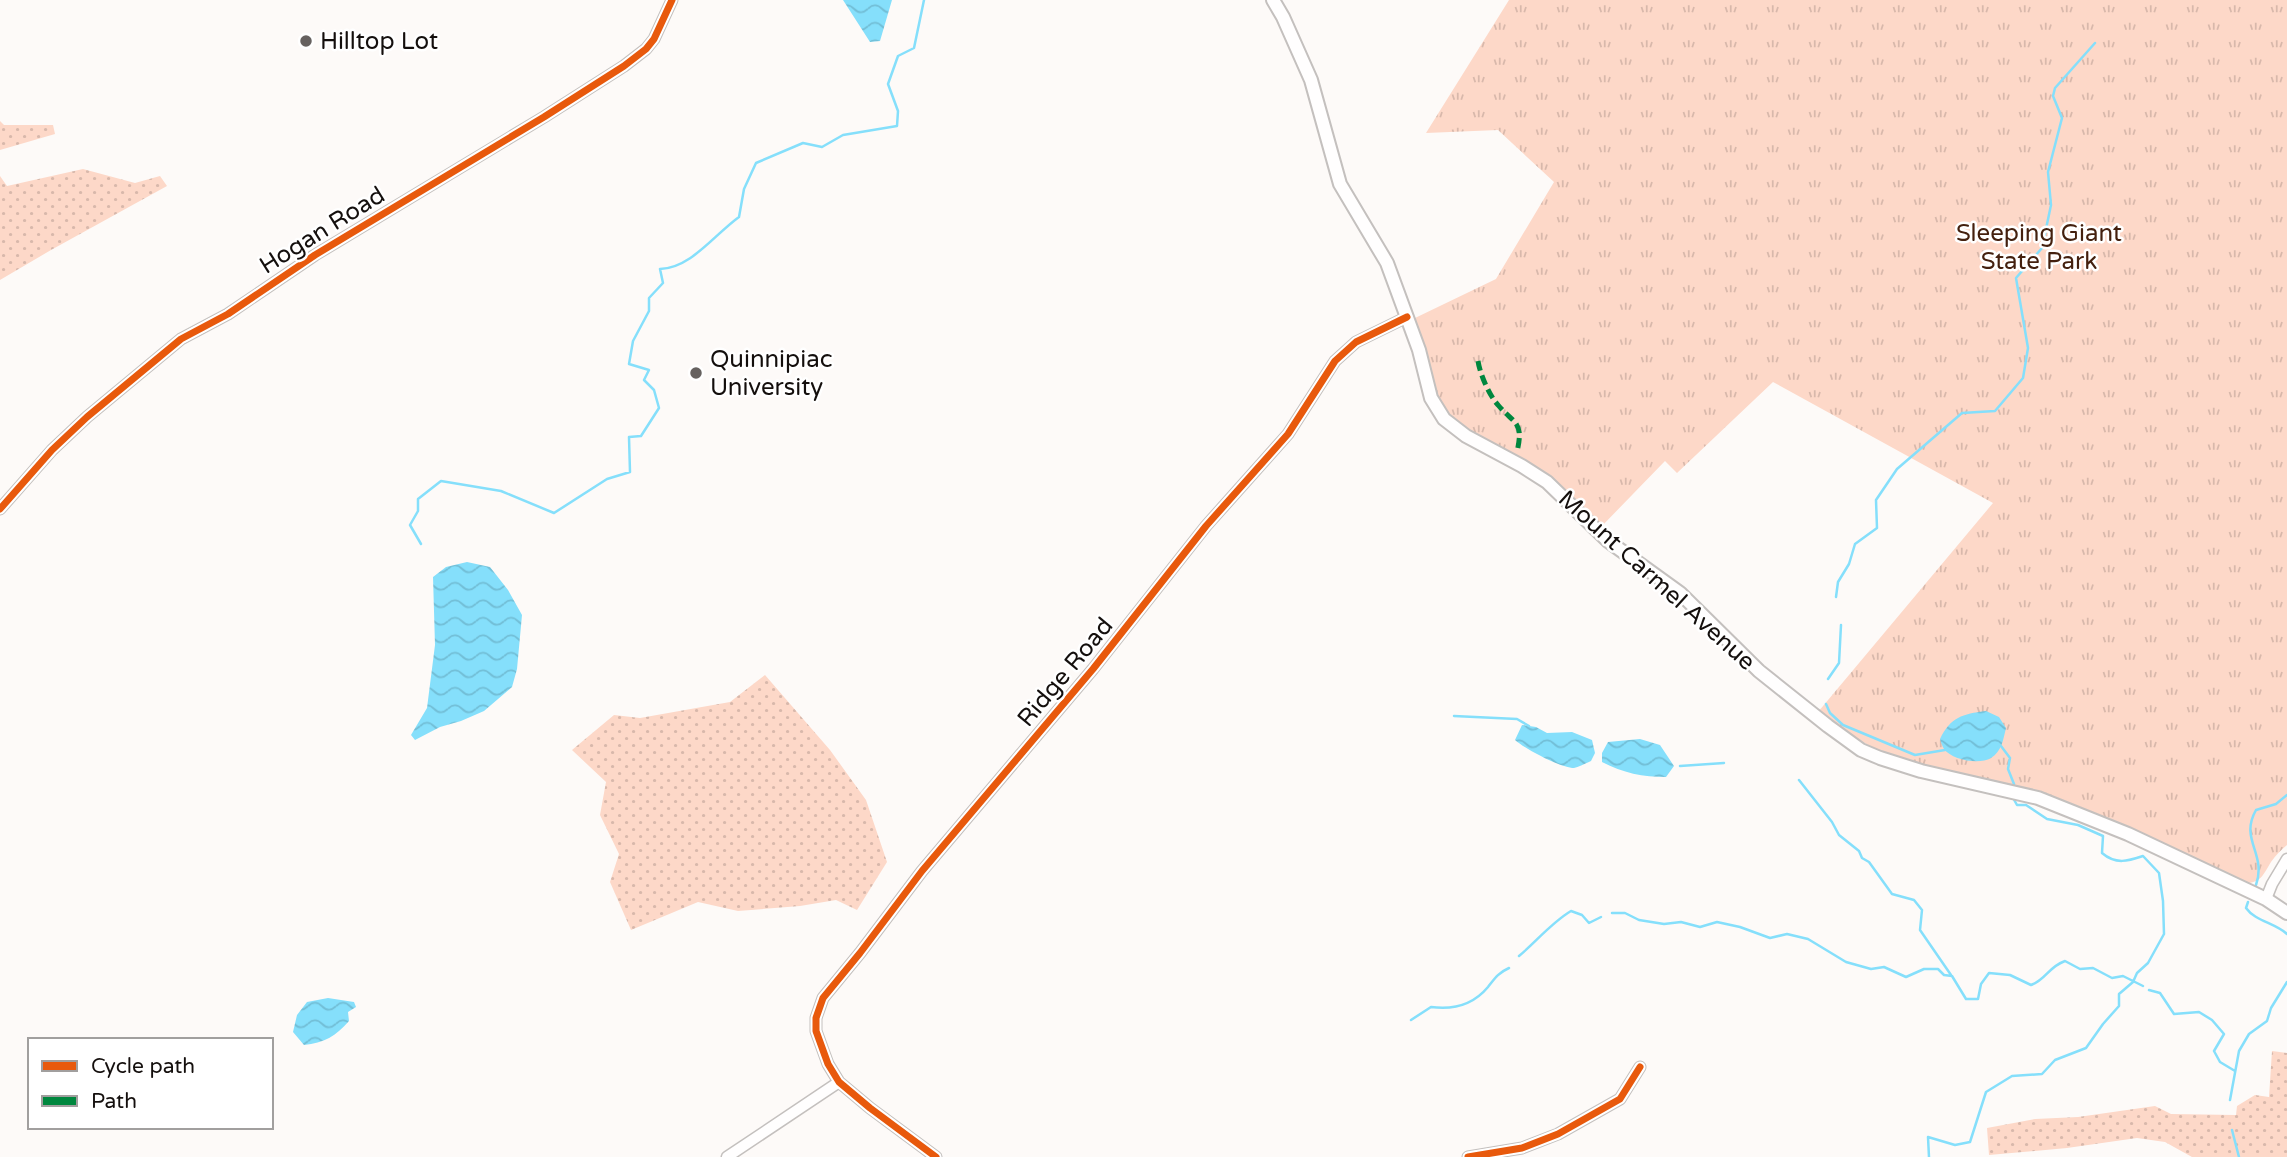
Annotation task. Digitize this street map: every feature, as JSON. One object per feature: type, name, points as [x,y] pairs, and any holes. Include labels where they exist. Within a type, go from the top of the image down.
[{"type":"main road","name":"Mount Carmel Avenue","points":[[1273,0],[1311,80],[1340,184],[1384,255],[1419,349],[1431,397],[1444,419],[1466,436],[1547,482],[1608,541],[1679,593],[1759,671],[1861,750],[1899,765],[2038,798],[2128,834],[2203,872],[2266,899],[2287,913]]},
{"type":"street","name":"Hogan Road","points":[[0,509],[79,423],[181,339],[246,303],[315,255],[624,66],[654,39],[672,0]]},
{"type":"street","name":"Ridge Road","points":[[839,1082],[828,1064],[816,1031],[817,1010],[831,986],[936,854],[1093,669],[1206,526],[1287,434],[1335,361],[1356,342],[1407,317]]},
{"type":"street","points":[[2266,899],[2287,859]]},
{"type":"street","points":[[1468,1157],[1522,1148],[1558,1134],[1620,1099],[1640,1068]]},
{"type":"street","points":[[727,1157],[839,1082],[936,1157]]},
{"type":"green space","name":"Sleeping Giant State Park","points":[[1509,0],[2287,0],[2287,845],[2261,878],[2242,883],[2122,825],[2029,789],[1938,770],[1891,756],[1858,739],[1818,712],[1993,503],[1773,382],[1677,473],[1665,461],[1600,528],[1550,477],[1462,428],[1444,410],[1437,396],[1415,318],[1496,279],[1554,182],[1498,130],[1426,133]]},
{"type":"green space","points":[[0,121],[4,125],[53,125],[55,134],[0,150]]},
{"type":"green space","points":[[83,169],[135,183],[160,176],[167,186],[0,280],[0,176],[7,186]]},
{"type":"green space","points":[[765,675],[830,750],[866,800],[887,862],[857,910],[836,900],[738,911],[698,902],[631,930],[610,882],[619,854],[600,815],[606,782],[572,750],[614,715],[640,718],[730,702]]},
{"type":"green space","points":[[2272,1051],[2287,1053],[2287,1157],[2192,1157],[2165,1142],[2137,1138],[1989,1155],[1987,1128],[2035,1119],[2078,1117],[2155,1106],[2171,1114],[2236,1115],[2237,1106],[2255,1095],[2269,1097]]},
{"type":"water","points":[[843,0],[892,0],[880,41],[870,42]]},
{"type":"water","points":[[467,562],[490,567],[508,590],[522,615],[517,669],[512,687],[484,711],[440,727],[415,740],[411,735],[427,708],[435,645],[433,577],[446,567]]},
{"type":"water","points":[[1986,711],[1999,717],[2006,728],[2002,745],[1995,755],[1986,760],[1973,761],[1959,759],[1944,749],[1940,739],[1953,721],[1964,715]]},
{"type":"water","points":[[1522,725],[1536,727],[1547,733],[1572,732],[1592,740],[1595,753],[1591,761],[1578,767],[1561,765],[1515,740]]},
{"type":"water","points":[[1640,739],[1660,745],[1674,766],[1666,777],[1633,774],[1602,762],[1602,753],[1608,742]]},
{"type":"water","points":[[328,998],[354,1002],[356,1007],[348,1012],[349,1021],[334,1035],[318,1043],[304,1045],[293,1032],[297,1015],[307,1002]]},
{"type":"waterway","points":[[421,544],[410,525],[418,511],[418,499],[441,481],[501,491],[554,513],[607,479],[630,472],[629,437],[641,436],[659,408],[654,390],[644,380],[649,370],[629,364],[633,341],[649,311],[649,298],[663,283],[660,269],[682,263],[692,257],[739,217],[744,189],[756,163],[803,143],[822,147],[843,135],[897,126],[898,111],[888,84],[898,56],[914,48],[924,0]]},
{"type":"waterway","points":[[1836,597],[1838,582],[1849,564],[1855,544],[1877,528],[1876,500],[1897,469],[1962,413],[1995,411],[2023,378],[2028,348],[2016,278],[2042,248],[2051,205],[2048,172],[2062,118],[2053,96],[2055,88],[2095,43]]},
{"type":"waterway","points":[[1828,679],[1839,663],[1841,625]]},
{"type":"waterway","points":[[1826,704],[1830,713],[1843,725],[1915,755],[1945,750]]},
{"type":"waterway","points":[[1454,716],[1517,719],[1529,726]]},
{"type":"waterway","points":[[2001,746],[2010,758],[2008,769],[2014,784]]},
{"type":"waterway","points":[[1680,766],[1724,763]]},
{"type":"waterway","points":[[1799,780],[1839,835],[1869,862],[1892,894],[1914,900],[1922,910],[1920,930],[1951,975]]},
{"type":"waterway","points":[[2256,885],[2258,864],[2251,838],[2252,821],[2256,810],[2276,804],[2287,795]]},
{"type":"waterway","points":[[1929,1157],[1928,1137],[1955,1145],[1970,1142],[1986,1092],[2012,1076],[2042,1074],[2055,1060],[2086,1048],[2119,1006],[2119,994],[2148,963],[2164,934],[2159,873],[2143,856],[2117,861],[2107,857],[2102,853],[2103,836],[2078,825],[2047,819],[2026,805],[2017,805],[2012,796]]},
{"type":"waterway","points":[[2248,902],[2246,908],[2250,912],[2287,934]]},
{"type":"waterway","points":[[1519,956],[1571,911],[1582,915],[1589,923],[1601,917]]},
{"type":"waterway","points":[[1612,913],[1625,913],[1639,920],[1664,924],[1681,922],[1700,927],[1717,922],[1770,938],[1787,934],[1808,939],[1846,962],[1871,969],[1884,967],[1906,977],[1924,969],[1938,969],[1944,975],[1952,976],[1966,999],[1978,999],[1981,984],[1989,973],[2010,975],[2031,985],[2065,961],[2080,969],[2093,968],[2112,978],[2123,976],[2143,986]]},
{"type":"waterway","points":[[1411,1020],[1431,1007],[1455,1007],[1469,1002],[1509,968]]},
{"type":"waterway","points":[[2230,1100],[2239,1051],[2249,1034],[2267,1021],[2271,1008],[2287,982]]},
{"type":"waterway","points":[[2149,990],[2160,993],[2174,1014],[2199,1012],[2212,1020],[2224,1034],[2214,1051],[2220,1062],[2235,1071]]},
{"type":"waterway","points":[[2232,1130],[2239,1157]]},
{"type":"marked path","points":[[1478,361],[1491,396],[1519,429],[1517,452]]},
{"type":"cycle path","points":[[0,509],[52,450],[87,417],[181,339],[228,314],[315,255],[624,66],[654,39],[672,0]]},
{"type":"cycle path","points":[[936,1157],[839,1082],[828,1064],[816,1031],[816,1018],[823,998],[922,871],[1093,669],[1206,526],[1288,434],[1335,361],[1356,342],[1407,317]]},
{"type":"cycle path","points":[[1468,1157],[1522,1148],[1558,1134],[1620,1099],[1640,1067]]},
{"type":"place","name":"Hilltop Lot","points":[[306,41]]},
{"type":"place","name":"Quinnipiac University","points":[[696,373]]}]
